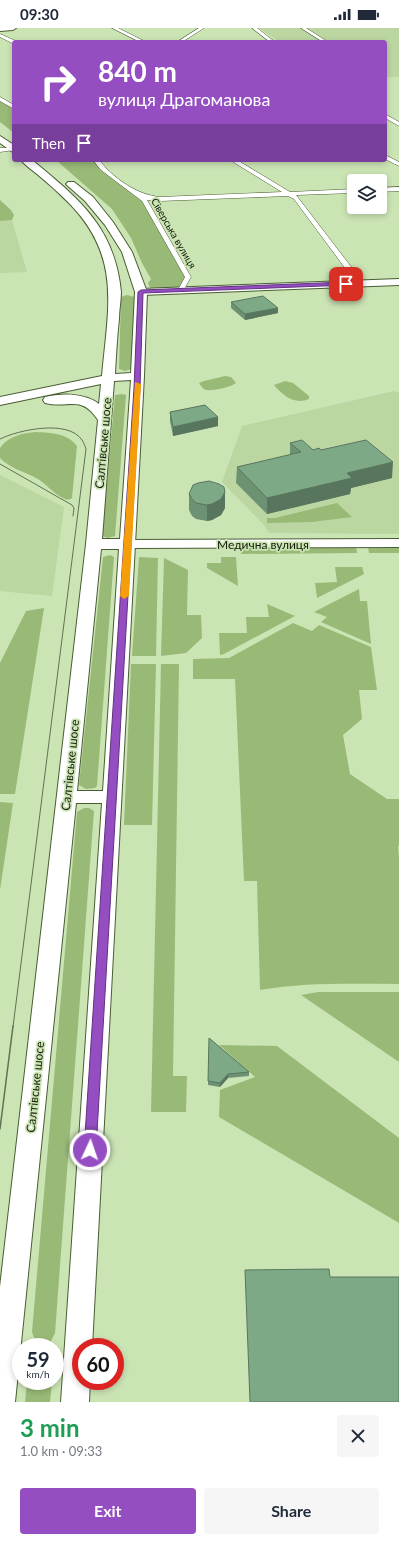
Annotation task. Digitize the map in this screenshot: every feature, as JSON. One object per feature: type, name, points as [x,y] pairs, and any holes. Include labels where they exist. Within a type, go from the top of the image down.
[{"type":"main road","points":[[0,29],[13,28]]},
{"type":"main road","points":[[5,135],[12,147]]},
{"type":"main road","name":"Салтівське шосе","points":[[1,1402],[94,544],[115,293],[109,254],[94,227],[75,202],[28,162]]},
{"type":"main road","points":[[44,162],[89,199],[109,224],[128,252],[141,292],[137,382],[75,1402]]},
{"type":"main road","points":[[115,293],[141,292]]},
{"type":"main road","points":[[0,410],[52,395],[88,376],[111,355]]},
{"type":"main road","points":[[0,401],[52,395],[108,384],[137,382]]},
{"type":"main road","points":[[52,395],[85,400],[93,404],[99,410],[104,420]]},
{"type":"main road","points":[[94,544],[127,544]]},
{"type":"main road","points":[[66,796],[112,797]]},
{"type":"street","points":[[114,28],[140,40]]},
{"type":"street","points":[[182,40],[202,28]]},
{"type":"street","points":[[254,28],[270,40]]},
{"type":"street","points":[[303,28],[323,40]]},
{"type":"street","points":[[0,35],[12,41]]},
{"type":"street","points":[[0,99],[12,106]]},
{"type":"street","points":[[387,117],[399,124]]},
{"type":"street","points":[[0,150],[12,149]]},
{"type":"street","points":[[387,158],[399,164]]},
{"type":"street","name":"Сіверська вулиця","points":[[97,162],[102,169],[144,200],[150,208],[188,277],[181,290]]},
{"type":"street","points":[[236,162],[296,198],[349,268],[331,285]]},
{"type":"street","points":[[387,190],[399,189]]},
{"type":"street","points":[[135,193],[148,198],[160,199],[347,192]]},
{"type":"street","points":[[141,292],[399,282]]},
{"type":"street","name":"Медична вулиця","points":[[127,544],[399,543]]},
{"type":"shaded area","points":[[259,28],[399,28],[399,77],[387,77],[387,40],[277,40]]},
{"type":"shaded area","points":[[0,99],[12,106],[12,131],[0,122]]},
{"type":"shaded area","points":[[58,162],[98,162],[144,200],[188,277],[181,290],[152,291],[148,283],[151,279],[131,238],[112,209]]},
{"type":"shaded area","points":[[0,200],[11,210],[14,215],[12,220],[0,221]]},
{"type":"shaded area","points":[[12,220],[27,272],[0,273],[0,221]]},
{"type":"shaded area","points":[[127,295],[135,297],[131,369],[125,371],[119,369],[121,297]]},
{"type":"shaded area","points":[[225,376],[231,377],[236,383],[218,389],[206,390],[199,383],[204,381]]},
{"type":"shaded area","points":[[285,381],[293,383],[309,396],[309,399],[304,401],[294,400],[281,393],[274,385]]},
{"type":"shaded area","points":[[394,391],[399,393],[399,534],[269,533],[264,525],[222,482],[242,426]]},
{"type":"shaded area","points":[[115,395],[126,395],[115,536],[108,538],[102,536]]},
{"type":"shaded area","points":[[36,432],[59,434],[69,438],[77,446],[71,499],[64,499],[38,479],[13,467],[0,458],[0,448],[11,438],[21,434]]},
{"type":"shaded area","points":[[0,475],[64,507],[52,596],[0,591]]},
{"type":"shaded area","points":[[337,503],[352,517],[312,522],[267,523],[267,518],[275,518]]},
{"type":"shaded area","points":[[356,547],[357,553],[241,554],[240,548]]},
{"type":"shaded area","points":[[368,547],[399,547],[399,553],[369,553]]},
{"type":"shaded area","points":[[110,555],[114,557],[97,786],[95,788],[86,789],[79,785],[103,557]]},
{"type":"shaded area","points":[[139,557],[158,558],[156,656],[132,656]]},
{"type":"shaded area","points":[[221,557],[236,557],[238,586],[207,568],[207,563],[221,563]]},
{"type":"shaded area","points":[[164,558],[188,570],[187,615],[201,615],[202,638],[186,653],[161,656]]},
{"type":"shaded area","points":[[335,567],[362,567],[364,574],[317,598],[315,583],[337,582]]},
{"type":"shaded area","points":[[359,589],[360,601],[367,601],[371,644],[321,622],[327,617],[314,612]]},
{"type":"shaded area","points":[[267,604],[295,616],[220,655],[219,633],[247,633],[246,617],[269,617]]},
{"type":"shaded area","points":[[44,608],[15,794],[0,794],[0,663],[26,611]]},
{"type":"shaded area","points":[[293,623],[312,631],[319,625],[371,647],[377,690],[359,690],[362,719],[343,735],[350,774],[387,799],[399,799],[399,984],[312,985],[277,987],[260,990],[257,881],[244,881],[235,679],[193,679],[193,659],[229,658]]},
{"type":"shaded area","points":[[131,664],[156,664],[152,825],[124,825]]},
{"type":"shaded area","points":[[161,664],[179,664],[173,1076],[187,1076],[186,1112],[151,1112]]},
{"type":"shaded area","points":[[0,802],[13,803],[0,890]]},
{"type":"shaded area","points":[[84,808],[89,808],[94,811],[55,1333],[52,1338],[34,1338],[32,1332],[77,812]]},
{"type":"shaded area","points":[[318,992],[399,992],[399,1062],[301,995]]},
{"type":"shaded area","points":[[219,1045],[277,1046],[399,1138],[399,1223],[219,1117],[220,1090],[255,1077]]},
{"type":"shaded area","points":[[26,1390],[51,1390],[50,1402],[25,1402]]},
{"type":"building","points":[[263,296],[278,308],[245,314],[231,302]]},
{"type":"building","points":[[205,405],[218,417],[173,427],[170,412]]},
{"type":"building","points":[[302,440],[313,450],[319,448],[321,450],[366,440],[393,462],[347,473],[352,478],[267,498],[237,467],[301,452],[290,443]]},
{"type":"building","points":[[209,481],[224,487],[225,492],[221,499],[207,505],[196,503],[189,494],[193,485]]},
{"type":"building","points":[[209,1038],[249,1072],[228,1074],[220,1083],[208,1081]]},
{"type":"building","points":[[329,1269],[330,1277],[399,1277],[399,1402],[250,1402],[245,1270]]},
{"type":"tram line","points":[[0,439],[18,432],[42,428],[55,428],[66,430],[75,434],[82,440],[86,449],[13,1027]]},
{"type":"tram line","points":[[0,464],[72,505],[74,508],[73,516]]},
{"type":"tram line","points":[[0,1129],[13,1026]]},
{"type":"slow traffic","points":[[124,596],[137,384]]},
{"type":"route","points":[[90,1150],[121,658],[137,388],[141,292],[346,284]]}]
